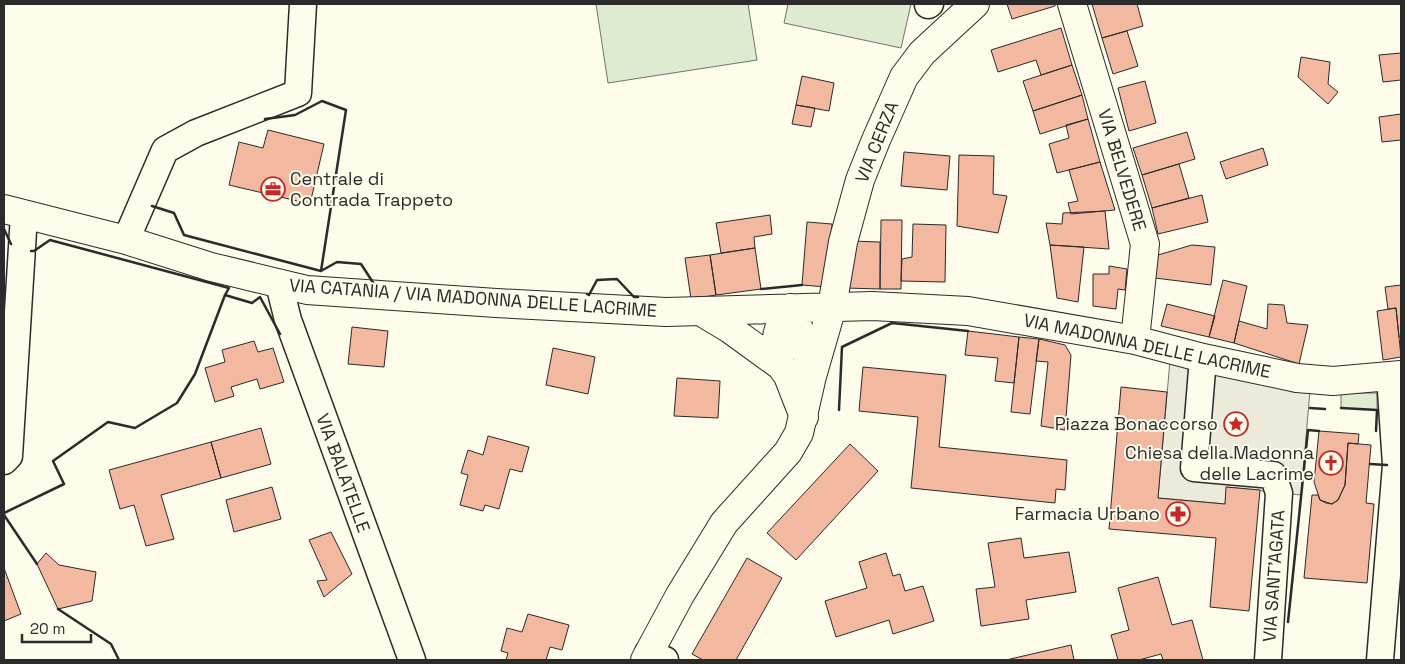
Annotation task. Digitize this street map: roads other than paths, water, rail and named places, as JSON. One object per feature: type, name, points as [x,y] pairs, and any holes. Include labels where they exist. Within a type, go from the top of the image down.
[{"type":"main road","name":"VIA CERZA","points":[[652,658],[680,595],[724,523],[788,452],[799,433],[812,376],[832,307],[843,242],[860,180],[876,140],[904,78],[922,53],[975,4]]},
{"type":"main road","name":"VIA BELVEDERE","points":[[1072,4],[1144,244],[1135,340]]},
{"type":"main road","name":"VIA CATANIA / VIA MADONNA DELLE LACRIME","points":[[14,212],[126,240],[212,267],[306,290],[666,312],[832,307]]},
{"type":"main road","name":"VIA MADONNA DELLE LACRIME","points":[[832,307],[872,306],[968,311],[1135,340],[1203,358],[1297,378],[1333,381],[1396,375]]},
{"type":"main road","points":[[780,366],[776,337],[780,324],[790,308]]},
{"type":"main road","points":[[790,308],[799,326],[808,353],[812,376]]},
{"type":"main road","points":[[700,311],[730,329],[780,366],[788,376],[804,417]]},
{"type":"street","points":[[126,240],[165,150],[196,133],[298,93],[303,4]]},
{"type":"street","points":[[4,462],[9,456],[14,212]]},
{"type":"street","name":"VIA BALATELLE","points":[[279,284],[288,320],[412,660]]},
{"type":"street","name":"VIA SANT'AGATA","points":[[1203,358],[1194,468],[1272,475],[1279,492],[1268,660]]},
{"type":"street","points":[[1380,660],[1396,465],[1396,375]]},
{"type":"place","name":"Centrale di Contrada Trappeto","points":[[273,189]]},
{"type":"place","name":"Piazza Bonaccorso","points":[[1236,424]]},
{"type":"place","name":"Chiesa della Madonna delle Lacrime","points":[[1331,463]]},
{"type":"place","name":"Farmacia Urbano","points":[[1178,514]]}]
